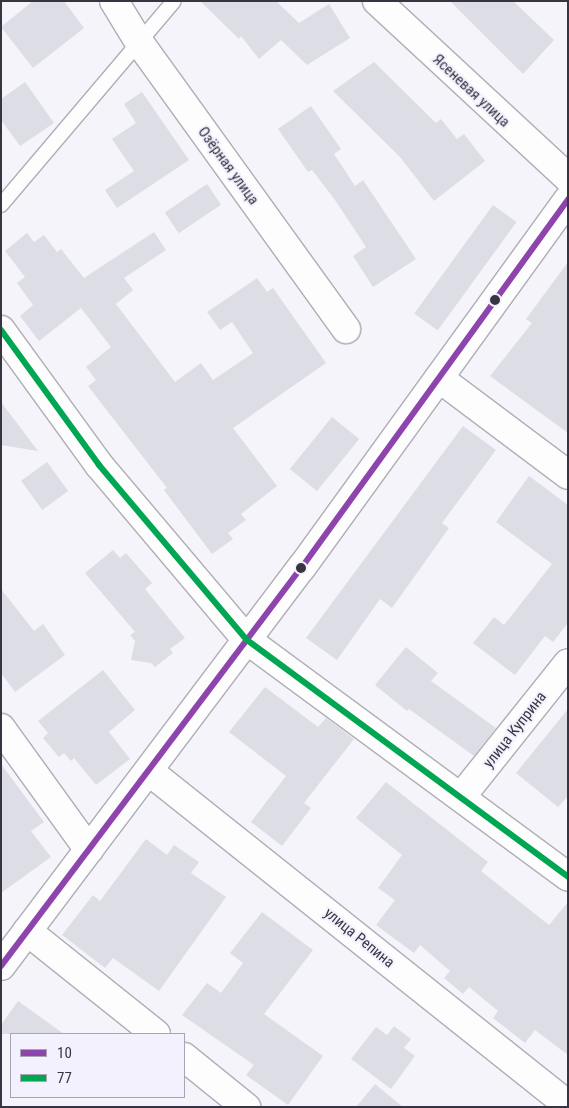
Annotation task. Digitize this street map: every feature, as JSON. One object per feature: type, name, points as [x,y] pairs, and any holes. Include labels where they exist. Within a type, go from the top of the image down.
[{"type":"street","name":"Озёрная улица","points":[[114,1],[139,42],[346,329]]},
{"type":"street","name":"Ясеневая улица","points":[[377,1],[568,178]]},
{"type":"street","points":[[1,966],[150,772],[568,199]]},
{"type":"street","points":[[1,330],[99,465],[246,640],[568,877]]},
{"type":"street","points":[[439,378],[568,474]]},
{"type":"street","name":"улица Куприна","points":[[461,797],[568,663]]},
{"type":"street","points":[[1,728],[89,850]]},
{"type":"street","name":"улица Репина","points":[[150,772],[568,1105]]},
{"type":"street","points":[[27,931],[155,1033]]},
{"type":"street","points":[[185,1058],[246,1107]]},
{"type":"lane","points":[[1,205],[174,1]]},
{"type":"building","points":[[33,1],[64,1],[84,28],[33,68],[1,27]]},
{"type":"building","points":[[200,1],[276,1],[299,23],[329,4],[350,38],[307,65],[281,40],[259,59],[241,36],[239,39]]},
{"type":"building","points":[[450,1],[513,1],[554,40],[523,74]]},
{"type":"building","points":[[374,62],[436,123],[441,119],[457,139],[464,134],[485,161],[434,201],[400,157],[333,91]]},
{"type":"building","points":[[25,82],[54,123],[20,146],[1,120],[1,99]]},
{"type":"building","points":[[142,92],[189,160],[117,208],[105,190],[134,171],[112,139],[136,123],[124,104]]},
{"type":"building","points":[[311,106],[341,149],[334,154],[355,186],[363,180],[416,259],[373,287],[353,256],[366,247],[335,200],[312,170],[308,172],[278,129]]},
{"type":"building","points":[[207,184],[221,205],[179,233],[165,213]]},
{"type":"building","points":[[493,205],[516,222],[438,330],[414,313]]},
{"type":"building","points":[[154,232],[166,250],[124,278],[133,290],[116,304],[175,382],[201,363],[213,380],[253,353],[232,322],[220,330],[207,312],[257,278],[267,292],[273,288],[326,363],[233,428],[277,486],[241,514],[246,520],[228,533],[233,539],[212,554],[164,490],[167,488],[88,386],[96,380],[86,367],[111,347],[81,308],[39,341],[20,316],[33,305],[17,283],[25,277],[5,251],[27,233],[34,242],[44,235],[57,252],[61,249],[84,278]]},
{"type":"building","points":[[568,262],[568,433],[490,376],[532,323],[526,319]]},
{"type":"building","points":[[1,402],[38,451],[1,445]]},
{"type":"building","points":[[332,417],[359,439],[317,491],[290,469]]},
{"type":"building","points":[[463,426],[496,450],[442,523],[449,528],[392,608],[380,599],[337,660],[306,638]]},
{"type":"building","points":[[47,462],[68,491],[42,510],[21,481]]},
{"type":"building","points":[[529,476],[568,505],[568,623],[553,642],[545,636],[515,675],[473,643],[494,617],[504,625],[552,564],[496,522]]},
{"type":"building","points":[[113,550],[120,558],[126,553],[152,583],[145,589],[185,638],[170,649],[173,653],[155,667],[151,663],[131,660],[135,641],[130,635],[135,632],[85,573]]},
{"type":"building","points":[[1,589],[34,631],[43,624],[65,655],[15,692],[1,673]]},
{"type":"building","points":[[406,647],[438,673],[431,681],[496,728],[474,756],[409,709],[407,711],[375,685]]},
{"type":"building","points":[[103,670],[135,710],[109,732],[130,759],[96,785],[74,758],[71,761],[64,753],[59,757],[43,738],[48,733],[38,721]]},
{"type":"building","points":[[265,687],[318,727],[326,718],[354,739],[304,803],[311,808],[282,846],[251,822],[286,776],[229,732]]},
{"type":"building","points":[[568,709],[568,796],[558,807],[516,773]]},
{"type":"building","points":[[1,764],[44,822],[31,831],[51,857],[1,893]]},
{"type":"building","points":[[386,782],[488,862],[481,871],[549,925],[568,902],[568,1055],[535,1030],[525,1043],[493,1018],[498,1011],[469,987],[463,994],[444,978],[450,971],[420,945],[414,953],[376,925],[395,900],[378,888],[402,855],[356,818]]},
{"type":"building","points":[[146,839],[167,855],[174,845],[199,862],[191,873],[226,897],[159,991],[113,958],[105,968],[62,935],[93,895],[100,901]]},
{"type":"building","points":[[262,912],[313,950],[264,1014],[323,1056],[288,1105],[246,1075],[254,1065],[182,1015],[207,983],[221,993],[243,963],[230,953]]},
{"type":"building","points":[[18,1001],[63,1033],[1,1034],[1,1025]]},
{"type":"building","points":[[394,1026],[411,1039],[404,1048],[415,1056],[391,1089],[351,1059],[376,1027],[387,1035]]},
{"type":"building","points":[[375,1084],[403,1107],[356,1107]]},
{"type":"transit line","name":"10","points":[[1,966],[302,567],[568,199]]},
{"type":"transit line","name":"77","points":[[1,330],[99,465],[247,640],[568,877]]}]
